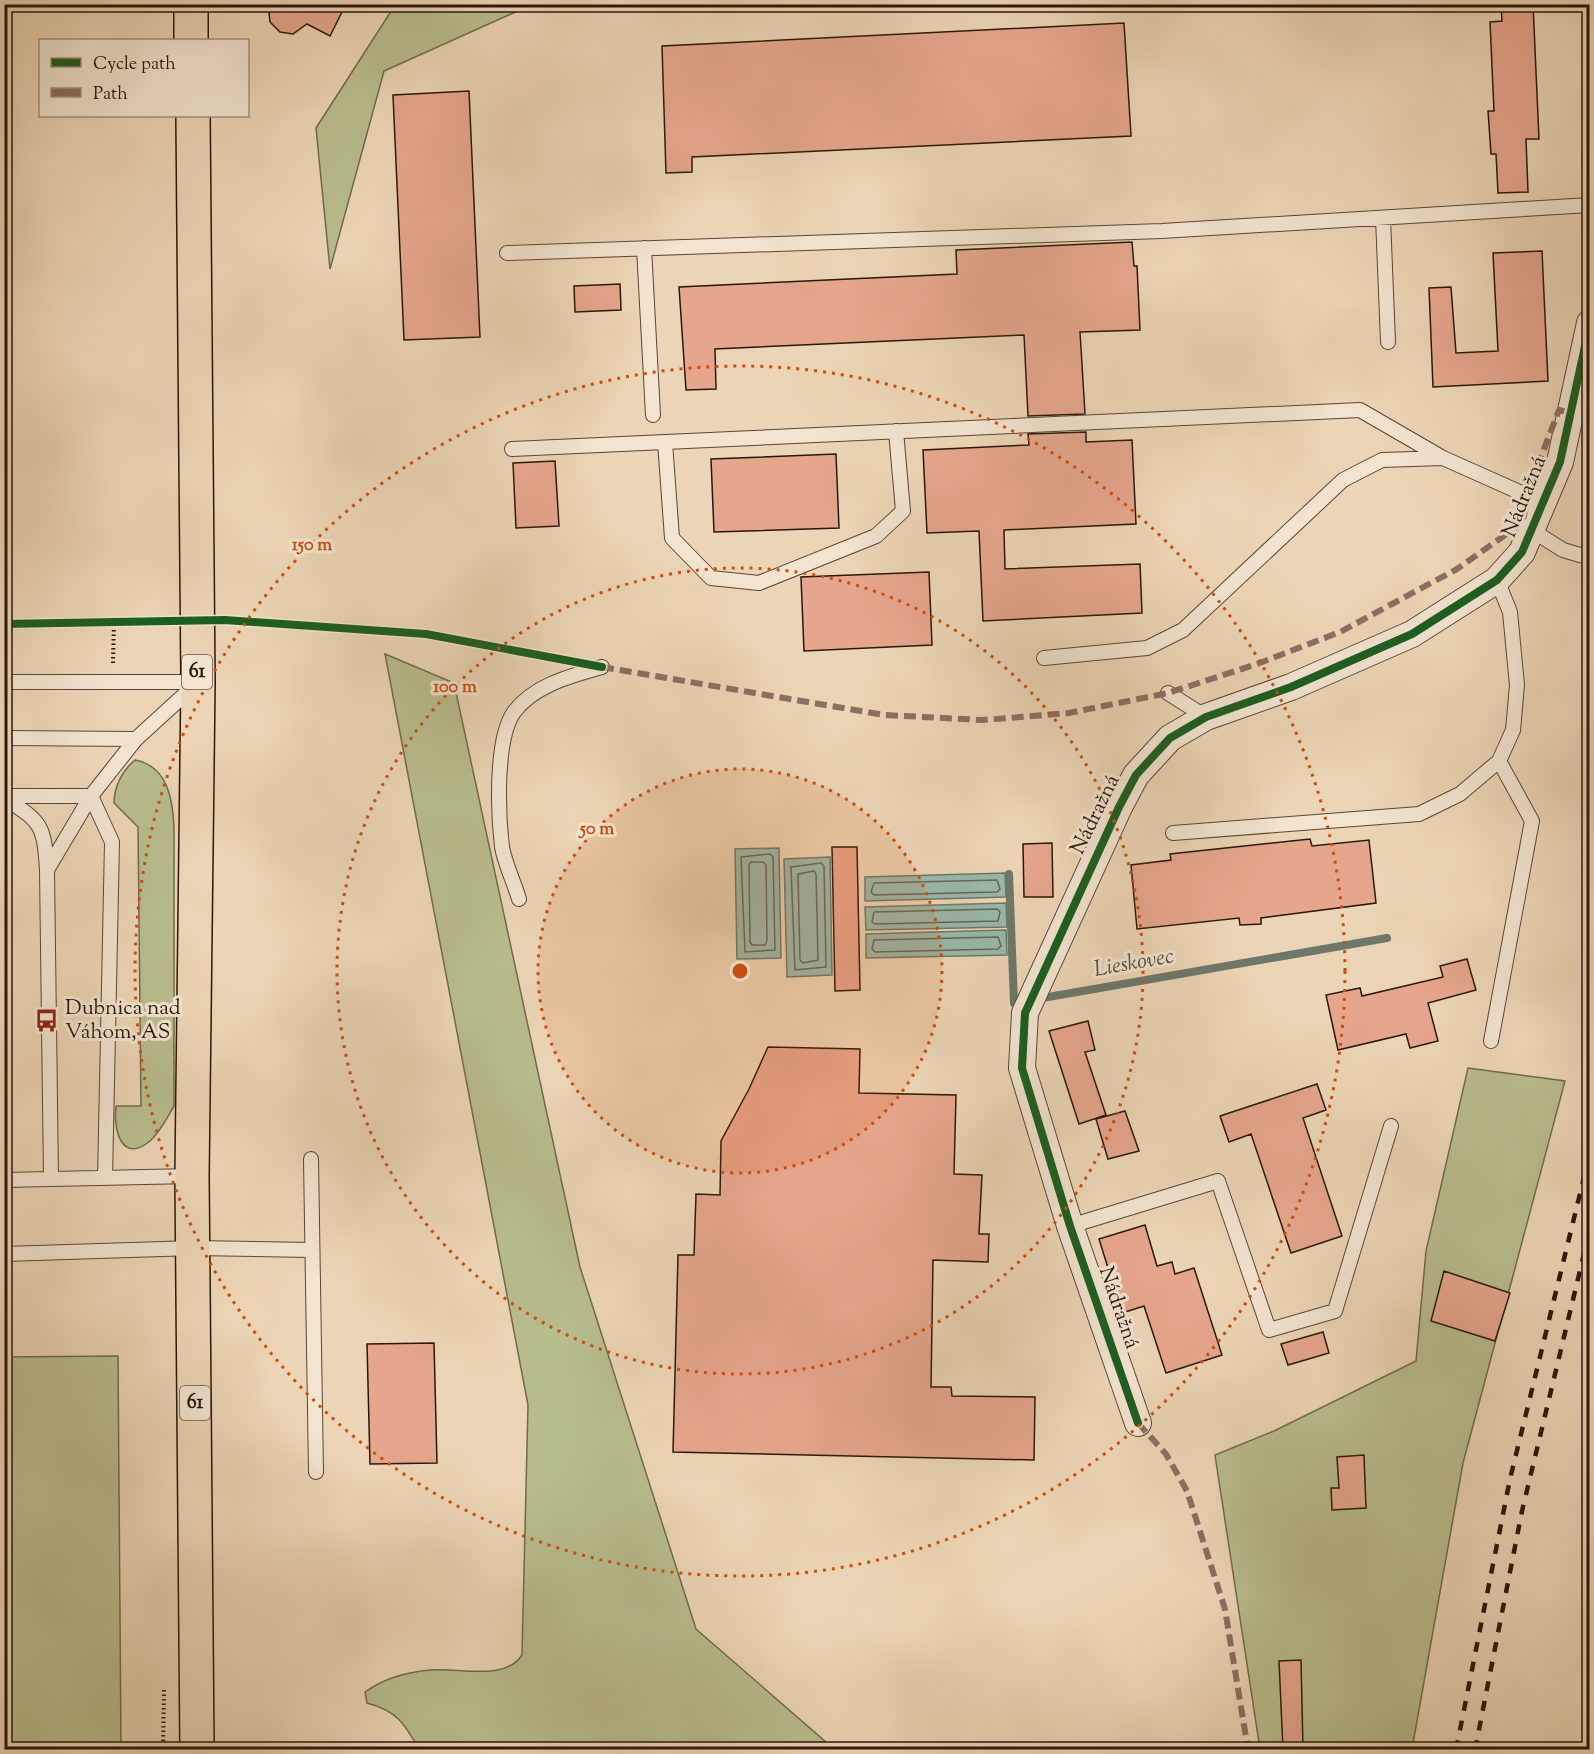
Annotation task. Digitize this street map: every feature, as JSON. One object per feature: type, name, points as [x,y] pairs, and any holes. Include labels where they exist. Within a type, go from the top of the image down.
[{"type":"main road","points":[[191,5],[191,39]]},
{"type":"main road","name":"61","points":[[193,117],[198,682],[192,1176],[197,1749]]},
{"type":"street","name":"Nádražná","points":[[1138,1423],[1070,1226],[1022,1068],[1030,1002],[1119,807],[1136,775],[1170,738],[1206,717],[1291,687],[1412,634],[1497,580],[1522,552],[1533,531],[1560,462],[1590,323]]},
{"type":"lane","points":[[507,253],[1162,231],[1590,206]]},
{"type":"lane","points":[[1383,218],[1388,342]]},
{"type":"lane","points":[[644,248],[654,415]]},
{"type":"lane","points":[[512,449],[1360,410],[1443,458],[1544,503]]},
{"type":"lane","points":[[665,442],[672,538],[711,578],[759,583],[876,537],[903,511],[896,431]]},
{"type":"lane","points":[[1044,658],[1147,648],[1183,630],[1343,480],[1382,460],[1443,458]]},
{"type":"lane","points":[[1533,531],[1563,550],[1590,558]]},
{"type":"lane","points":[[1173,833],[1419,814],[1460,794],[1500,761],[1513,730],[1517,685],[1510,612],[1497,580]]},
{"type":"lane","points":[[519,899],[502,848],[500,762],[506,727],[515,711],[530,696],[559,680],[602,667]]},
{"type":"lane","points":[[4,682],[198,682]]},
{"type":"lane","points":[[47,870],[91,796],[136,740],[198,682]]},
{"type":"lane","points":[[1168,693],[1206,717]]},
{"type":"lane","points":[[4,738],[136,740]]},
{"type":"lane","points":[[1491,1041],[1532,821],[1500,761]]},
{"type":"lane","points":[[4,797],[91,796]]},
{"type":"lane","points":[[91,796],[112,842],[105,1178]]},
{"type":"lane","points":[[4,797],[32,816],[45,834],[51,1179]]},
{"type":"lane","points":[[1070,1226],[1218,1181],[1269,1330],[1335,1311],[1391,1126]]},
{"type":"lane","points":[[311,1159],[316,1472]]},
{"type":"lane","points":[[4,1180],[192,1176]]},
{"type":"lane","points":[[4,1254],[194,1248],[312,1250]]},
{"type":"path","points":[[225,620],[426,634],[602,667]]},
{"type":"path","points":[[113,682],[114,622]]},
{"type":"path","points":[[4,624],[164,622]]},
{"type":"green space","points":[[395,5],[531,5],[384,71],[330,269],[316,128]]},
{"type":"green space","points":[[385,654],[454,683],[580,1267],[696,1629],[834,1749],[419,1749],[399,1719],[386,1710],[367,1703],[365,1692],[396,1677],[430,1670],[493,1671],[514,1663],[522,1655],[528,1405]]},
{"type":"green space","points":[[135,760],[146,763],[162,777],[172,806],[174,828],[174,1106],[154,1137],[140,1147],[132,1149],[121,1141],[115,1115],[116,1106],[141,1106],[138,827],[114,803],[120,779]]},
{"type":"green space","points":[[1468,1068],[1565,1081],[1463,1463],[1412,1749],[1260,1749],[1215,1455],[1274,1431],[1416,1361],[1426,1251]]},
{"type":"green space","points":[[118,1356],[121,1749],[5,1749],[5,1357]]},
{"type":"water","points":[[779,848],[781,958],[737,959],[735,849]]},
{"type":"water","points":[[830,857],[832,975],[787,977],[784,859]]},
{"type":"water","points":[[1005,873],[1006,897],[865,901],[865,877]]},
{"type":"water","points":[[1006,903],[1007,927],[866,930],[865,907]]},
{"type":"water","points":[[1006,930],[1007,955],[866,958],[866,934]]},
{"type":"building","points":[[268,4],[346,4],[330,36],[307,24],[293,34],[280,32],[270,22]]},
{"type":"building","points":[[1501,4],[1533,4],[1539,139],[1526,139],[1528,192],[1498,193],[1496,154],[1491,154],[1488,111],[1494,111],[1490,22],[1502,21]]},
{"type":"building","points":[[1124,23],[1131,136],[692,157],[692,172],[666,173],[662,46]]},
{"type":"building","points":[[469,91],[480,337],[404,340],[393,95]]},
{"type":"building","points":[[1132,242],[1134,266],[1137,266],[1140,330],[1080,332],[1085,414],[1028,416],[1024,335],[715,349],[716,389],[686,390],[679,287],[957,274],[956,250]]},
{"type":"building","points":[[1542,251],[1548,381],[1433,387],[1429,288],[1451,287],[1456,353],[1498,351],[1493,253]]},
{"type":"building","points":[[620,284],[621,310],[575,312],[574,286]]},
{"type":"building","points":[[1086,432],[1086,442],[1132,440],[1136,524],[1004,530],[1005,569],[1140,564],[1142,613],[983,621],[979,531],[927,533],[923,450],[1029,445],[1028,434]]},
{"type":"building","points":[[836,454],[839,528],[714,532],[711,459]]},
{"type":"building","points":[[555,461],[559,526],[516,528],[513,463]]},
{"type":"building","points":[[929,572],[932,645],[804,651],[801,577]]},
{"type":"building","points":[[1310,839],[1312,846],[1369,840],[1376,903],[1261,918],[1261,924],[1240,925],[1239,918],[1137,929],[1131,865],[1171,860],[1170,854]]},
{"type":"building","points":[[1052,843],[1053,897],[1024,897],[1023,844]]},
{"type":"building","points":[[832,847],[857,847],[860,990],[835,991]]},
{"type":"building","points":[[1467,959],[1476,990],[1428,1003],[1438,1041],[1410,1048],[1406,1034],[1338,1050],[1326,995],[1360,988],[1362,996],[1443,977],[1440,966]]},
{"type":"building","points":[[1088,1021],[1095,1050],[1085,1052],[1106,1115],[1079,1124],[1049,1031]]},
{"type":"building","points":[[768,1047],[860,1049],[859,1093],[956,1095],[954,1174],[982,1175],[979,1234],[989,1234],[988,1262],[933,1260],[931,1387],[951,1387],[952,1396],[1035,1397],[1034,1460],[673,1452],[678,1255],[694,1255],[696,1194],[720,1195],[721,1141]]},
{"type":"building","points":[[1317,1084],[1326,1110],[1303,1118],[1342,1236],[1291,1253],[1251,1134],[1229,1142],[1220,1116]]},
{"type":"building","points":[[1125,1111],[1139,1151],[1108,1159],[1096,1119]]},
{"type":"building","points":[[1145,1225],[1157,1266],[1172,1262],[1175,1274],[1194,1268],[1222,1355],[1166,1373],[1144,1306],[1122,1313],[1099,1239]]},
{"type":"building","points":[[1444,1271],[1510,1293],[1495,1341],[1431,1321]]},
{"type":"building","points":[[1323,1332],[1329,1353],[1288,1365],[1281,1344]]},
{"type":"building","points":[[434,1343],[437,1463],[370,1464],[367,1344]]},
{"type":"building","points":[[1364,1455],[1366,1508],[1332,1510],[1331,1488],[1339,1488],[1337,1457]]},
{"type":"building","points":[[1301,1660],[1303,1749],[1283,1749],[1279,1661]]},
{"type":"waterway","name":"Lieskovec","points":[[1009,874],[1014,1003],[1387,938]]},
{"type":"railway","points":[[1456,1750],[1510,1479],[1590,1153]]},
{"type":"railway","points":[[1475,1750],[1522,1511],[1590,1229]]},
{"type":"marked path","points":[[602,667],[884,715],[983,720],[1069,713],[1168,693],[1257,664],[1340,632],[1457,569],[1522,523],[1536,470],[1559,410],[1572,413]]},
{"type":"marked path","points":[[1138,1423],[1166,1454],[1187,1491],[1225,1609],[1248,1750]]},
{"type":"cycle path","points":[[1138,1423],[1070,1226],[1022,1068],[1025,1013],[1119,807],[1136,775],[1170,738],[1206,717],[1291,687],[1412,634],[1497,580],[1522,552],[1560,462],[1590,323]]},
{"type":"cycle path","points":[[4,624],[225,620],[426,634],[602,667]]},
{"type":"place","name":"Dubnica nad Váhom, AS","points":[[47,1021]]}]
